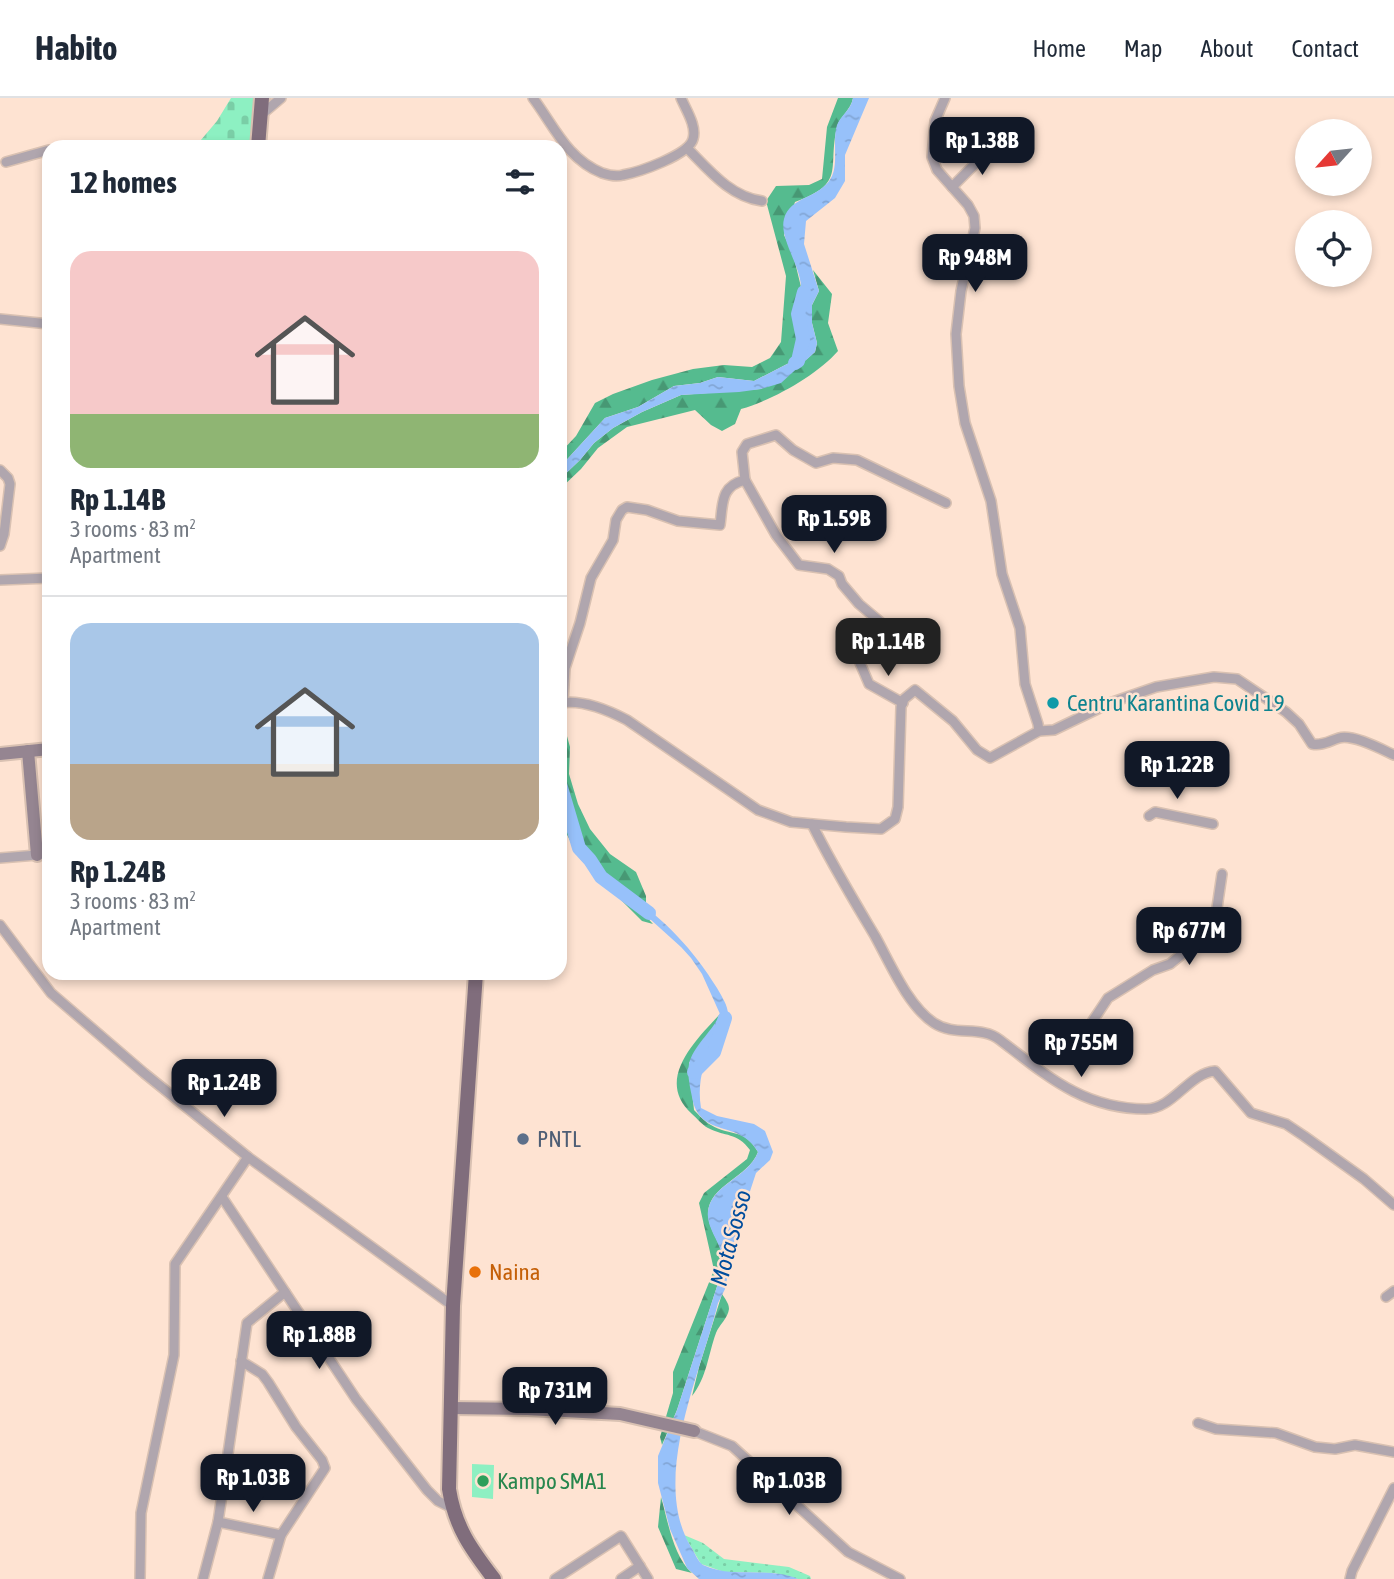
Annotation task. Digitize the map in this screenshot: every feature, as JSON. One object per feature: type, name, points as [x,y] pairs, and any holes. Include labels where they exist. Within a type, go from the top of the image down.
[{"type":"main road","points":[[258,140],[262,98]]},
{"type":"main road","points":[[476,980],[453,1306],[449,1489],[452,1508],[465,1540],[494,1579]]},
{"type":"street","points":[[260,116],[281,98]]},
{"type":"street","points":[[533,98],[562,140]]},
{"type":"street","points":[[567,148],[580,161],[611,176],[624,175],[682,153],[694,138],[693,127],[681,98]]},
{"type":"street","points":[[945,98],[935,121],[932,157],[937,170],[968,205],[974,216],[975,228],[961,291],[956,334],[963,411],[991,502],[1002,574],[1020,628],[1025,684],[1038,731]]},
{"type":"street","points":[[952,187],[992,147],[1005,147]]},
{"type":"street","points":[[687,148],[719,181],[754,200],[762,201]]},
{"type":"street","points":[[6,162],[42,152]]},
{"type":"street","points":[[0,319],[42,323]]},
{"type":"street","points":[[910,647],[859,604],[842,584],[839,576],[828,569],[799,565],[776,536],[744,480],[742,452],[747,444],[776,435],[793,450],[816,463],[833,458],[857,460],[946,503]]},
{"type":"street","points":[[0,471],[8,478],[10,485],[0,546]]},
{"type":"street","points":[[567,662],[591,578],[613,540],[616,520],[622,510],[627,507],[647,510],[678,521],[720,525],[727,490],[733,483],[744,480]]},
{"type":"street","points":[[0,580],[5,582],[42,579]]},
{"type":"street","points":[[860,663],[869,684],[903,703]]},
{"type":"street","points":[[567,702],[610,711],[627,720],[758,810],[791,822],[881,829],[895,819],[898,807],[901,707],[915,690],[946,715],[977,750],[990,758],[1038,731],[1054,730],[1110,703],[1156,687],[1189,680],[1229,678],[1237,679],[1286,712],[1299,724],[1312,744],[1318,745],[1342,737],[1373,745],[1394,755]]},
{"type":"street","points":[[0,754],[42,750]]},
{"type":"street","points":[[28,751],[42,848]]},
{"type":"street","points":[[1149,817],[1156,812],[1213,824]]},
{"type":"street","points":[[812,824],[913,1002],[936,1025],[946,1029],[988,1032],[1023,1060],[1068,1089],[1104,1103],[1149,1109],[1172,1097],[1200,1075],[1215,1071],[1251,1113],[1286,1124],[1364,1179],[1394,1205]]},
{"type":"street","points":[[0,858],[42,855]]},
{"type":"street","points":[[1091,1022],[1108,999],[1153,970],[1170,964],[1213,928],[1222,874]]},
{"type":"street","points":[[0,925],[51,993],[144,1073],[248,1157],[453,1306]]},
{"type":"street","points":[[140,1579],[141,1513],[174,1355],[176,1264],[248,1157]]},
{"type":"street","points":[[222,1197],[356,1399],[427,1490],[438,1501],[452,1508]]},
{"type":"street","points":[[203,1579],[218,1522],[247,1323],[285,1292]]},
{"type":"street","points":[[241,1361],[268,1382],[325,1468],[281,1535],[268,1579]]},
{"type":"street","points":[[450,1408],[620,1414],[694,1431],[732,1446],[848,1552],[900,1579]]},
{"type":"street","points":[[1198,1423],[1216,1429],[1276,1433],[1315,1447],[1335,1449],[1355,1445],[1394,1452]]},
{"type":"street","points":[[1350,1579],[1394,1488]]},
{"type":"street","points":[[218,1522],[281,1535]]},
{"type":"street","points":[[555,1579],[621,1536],[648,1579]]},
{"type":"street","points":[[621,1579],[640,1566]]},
{"type":"green space","points":[[231,98],[255,98],[252,140],[201,140]]},
{"type":"green space","points":[[838,98],[853,98],[837,127],[829,181],[811,195],[795,202],[784,235],[793,254],[801,287],[797,305],[804,326],[805,343],[789,363],[754,381],[718,377],[700,383],[674,386],[638,407],[605,418],[567,459],[567,446],[576,436],[595,403],[613,394],[693,369],[724,365],[752,367],[770,358],[781,342],[786,276],[766,201],[776,186],[809,185],[822,179],[827,127]]},
{"type":"green space","points":[[813,270],[832,294],[828,323],[838,351],[818,369],[794,386],[741,409],[735,424],[722,431],[695,410],[627,427],[598,448],[567,482],[567,472],[594,443],[613,428],[642,412],[681,395],[761,389],[801,364],[815,352],[817,343],[812,323],[812,305],[819,291]]},
{"type":"green space","points":[[567,736],[570,747],[569,774],[578,804],[590,829],[610,854],[636,872],[646,896],[646,907],[630,896],[653,924],[642,921],[600,882],[578,856],[567,835]]},
{"type":"green space","points":[[720,1014],[689,1063],[694,1110],[718,1129],[747,1139],[758,1152],[746,1169],[722,1188],[710,1203],[708,1218],[722,1254],[722,1271],[677,1410],[662,1445],[660,1437],[673,1393],[673,1372],[714,1270],[699,1203],[704,1193],[747,1159],[750,1150],[740,1140],[704,1125],[681,1101],[677,1088],[683,1061],[700,1036]]},
{"type":"green space","points":[[722,1294],[729,1309],[716,1333],[704,1374],[692,1396],[699,1367]]},
{"type":"green space","name":"Kampo SMA1","points":[[472,1464],[494,1465],[493,1499],[472,1497]]},
{"type":"green space","points":[[661,1497],[676,1548],[692,1573],[676,1569],[658,1527]]},
{"type":"green space","points":[[684,1535],[703,1543],[724,1559],[789,1567],[810,1576],[811,1579],[774,1573],[724,1572],[701,1564]]},
{"type":"water","points":[[853,98],[869,98],[845,155],[845,181],[835,198],[806,221],[804,244],[819,291],[812,305],[812,323],[817,343],[815,352],[781,383],[739,392],[681,395],[642,412],[613,428],[594,443],[567,472],[567,459],[605,418],[638,407],[674,386],[700,383],[718,377],[754,381],[789,363],[805,343],[797,307],[801,289],[800,278],[784,235],[784,219],[792,206],[826,185],[831,178],[835,166],[837,125]]},
{"type":"water","points":[[628,894],[654,914],[688,948],[726,1004],[727,1022],[704,1064],[700,1090],[701,1108],[717,1116],[754,1124],[765,1131],[773,1152],[770,1160],[756,1173],[736,1234],[725,1289],[718,1303],[691,1393],[677,1458],[676,1490],[680,1520],[691,1547],[703,1565],[726,1571],[775,1573],[798,1579],[699,1579],[687,1568],[670,1529],[658,1483],[658,1456],[677,1410],[722,1271],[722,1254],[710,1227],[708,1211],[716,1194],[747,1168],[758,1152],[741,1135],[711,1124],[696,1110],[688,1072],[689,1064],[720,1014],[702,974],[691,958],[640,910]]},
{"type":"waterway","name":"Mota Sosso","points":[[795,363],[798,361],[803,339],[798,314],[804,292]]},
{"type":"waterway","name":"Mota Sosso","points":[[567,808],[579,848],[601,877],[649,913]]},
{"type":"waterway","name":"Mota Sosso","points":[[694,1072],[714,1052],[725,1018]]},
{"type":"place","name":"Centru Karantina Covid 19","points":[[1053,703]]},
{"type":"place","name":"PNTL","points":[[523,1139]]},
{"type":"place","name":"Naina","points":[[475,1272]]},
{"type":"place","name":"Kampo SMA1","points":[[483,1481]]}]
